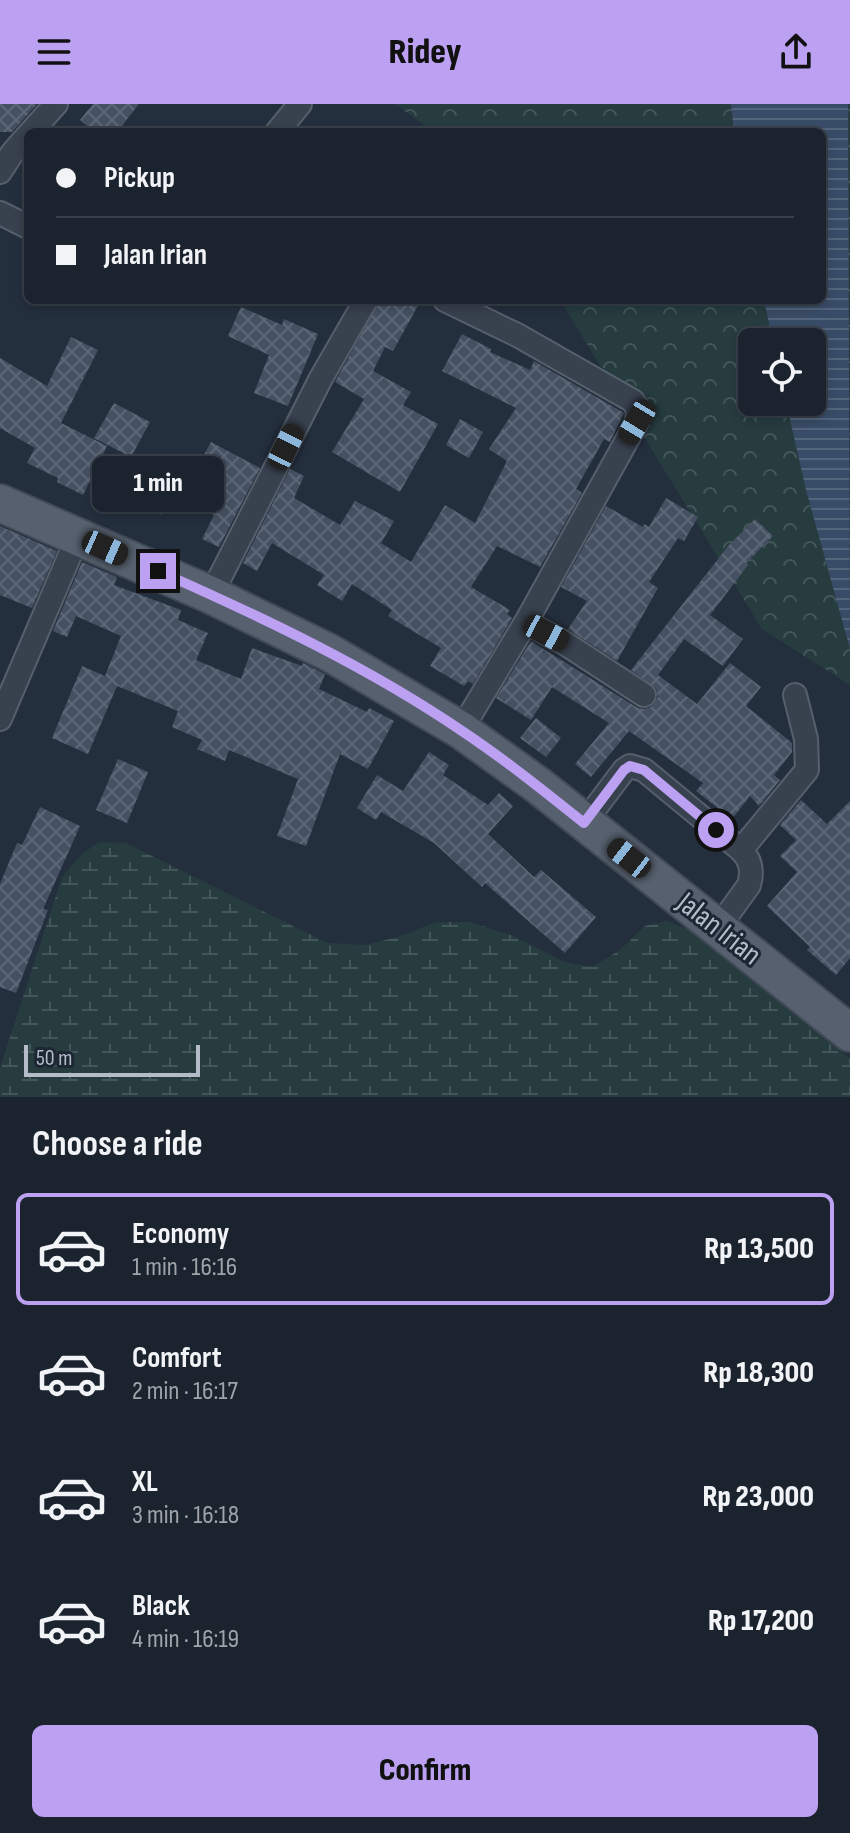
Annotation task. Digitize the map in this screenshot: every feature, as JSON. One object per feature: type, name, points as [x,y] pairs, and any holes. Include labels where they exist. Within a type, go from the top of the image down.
[{"type":"main road","name":"Jalan Irian","points":[[0,503],[211,595],[330,653],[461,730],[850,1033]]},
{"type":"street","points":[[35,128],[56,104]]},
{"type":"street","points":[[280,128],[300,104]]},
{"type":"street","points":[[0,172],[24,140]]},
{"type":"street","points":[[0,213],[24,225]]},
{"type":"street","points":[[211,595],[321,378],[364,304]]},
{"type":"street","points":[[453,304],[519,336],[633,401],[638,409],[637,422],[526,622],[461,730]]},
{"type":"street","points":[[0,719],[78,536]]},
{"type":"street","points":[[526,622],[644,695]]},
{"type":"street","points":[[741,850],[807,770],[806,739],[795,695]]},
{"type":"street","points":[[584,823],[624,770],[630,766],[639,767],[741,850],[749,862],[752,876],[749,885],[718,928]]},
{"type":"green space","points":[[395,104],[850,104],[850,685],[762,629],[562,304],[826,304],[826,128],[428,128]]},
{"type":"green space","points":[[99,842],[126,843],[327,943],[365,945],[398,937],[436,922],[470,922],[513,936],[564,962],[592,967],[620,950],[645,926],[667,921],[700,934],[850,1059],[850,1097],[0,1097],[0,1068],[62,877],[81,855]]},
{"type":"water","points":[[731,104],[848,104],[850,649],[806,490],[789,416],[826,416],[826,328],[770,328],[765,304],[826,304],[826,128],[734,128]]},
{"type":"building","points":[[0,104],[37,104],[12,132],[0,132]]},
{"type":"building","points":[[93,104],[139,104],[120,128],[90,128],[80,120]]},
{"type":"building","points":[[378,304],[419,304],[393,351],[385,347],[373,371],[411,392],[403,405],[438,424],[400,492],[332,452],[364,399],[335,382]]},
{"type":"building","points":[[241,307],[282,325],[284,319],[318,334],[288,406],[254,393],[269,355],[228,336]]},
{"type":"building","points":[[462,334],[491,349],[490,352],[530,370],[534,361],[624,413],[610,442],[604,439],[576,489],[582,493],[540,567],[497,546],[471,587],[510,610],[507,614],[512,618],[473,684],[468,681],[464,686],[430,666],[441,648],[388,616],[392,610],[352,584],[342,601],[317,585],[324,575],[272,543],[257,571],[243,563],[290,469],[304,476],[294,498],[340,525],[355,501],[394,521],[381,543],[411,562],[445,505],[475,523],[507,461],[489,449],[516,408],[442,371]]},
{"type":"building","points":[[71,337],[98,350],[61,423],[107,446],[83,495],[27,463],[35,448],[0,428],[0,358],[47,386]]},
{"type":"building","points":[[114,403],[150,422],[131,457],[94,438]]},
{"type":"building","points":[[460,419],[483,432],[469,458],[446,445]]},
{"type":"building","points":[[211,442],[260,468],[219,547],[202,539],[214,515],[181,497]]},
{"type":"building","points":[[151,477],[172,485],[161,515],[140,507]]},
{"type":"building","points":[[666,498],[698,517],[684,541],[678,538],[649,582],[658,588],[617,661],[568,629],[587,601],[561,587],[606,506],[643,527],[644,524],[649,527]]},
{"type":"building","points":[[755,519],[773,536],[746,563],[748,565],[710,615],[743,639],[723,666],[684,639],[658,675],[697,704],[730,663],[761,687],[746,706],[792,743],[792,752],[774,775],[780,780],[759,806],[750,796],[732,819],[696,791],[703,783],[629,731],[591,777],[575,764],[609,723],[552,687],[531,720],[496,698],[531,641],[636,707],[651,707],[658,697],[656,688],[631,670],[729,545]]},
{"type":"building","points":[[0,526],[57,551],[32,608],[0,595]]},
{"type":"building","points":[[82,562],[117,577],[114,585],[181,610],[178,620],[208,633],[196,660],[241,679],[252,648],[302,666],[303,663],[325,674],[319,689],[394,721],[368,769],[340,754],[306,846],[277,836],[298,779],[229,750],[225,761],[197,749],[202,740],[172,727],[178,711],[117,686],[88,754],[52,738],[82,666],[105,676],[121,636],[76,616],[67,637],[53,631]]},
{"type":"building","points":[[536,718],[561,738],[546,757],[520,738]]},
{"type":"building","points":[[429,752],[449,765],[443,775],[488,805],[499,793],[513,806],[488,834],[534,877],[541,870],[596,917],[565,953],[485,883],[482,887],[434,843],[381,812],[376,820],[357,808],[377,775],[403,791]]},
{"type":"building","points":[[118,759],[148,772],[127,823],[96,810]]},
{"type":"building","points":[[801,800],[827,824],[850,801],[850,958],[836,975],[807,950],[810,947],[767,906],[797,872],[780,856],[796,840],[780,825]]},
{"type":"building","points":[[40,807],[80,826],[43,909],[48,910],[16,993],[0,987],[0,884],[17,843],[22,845]]},
{"type":"route","points":[[158,571],[330,653],[402,693],[461,730],[584,823],[624,770],[634,766],[644,770],[716,830]]}]
